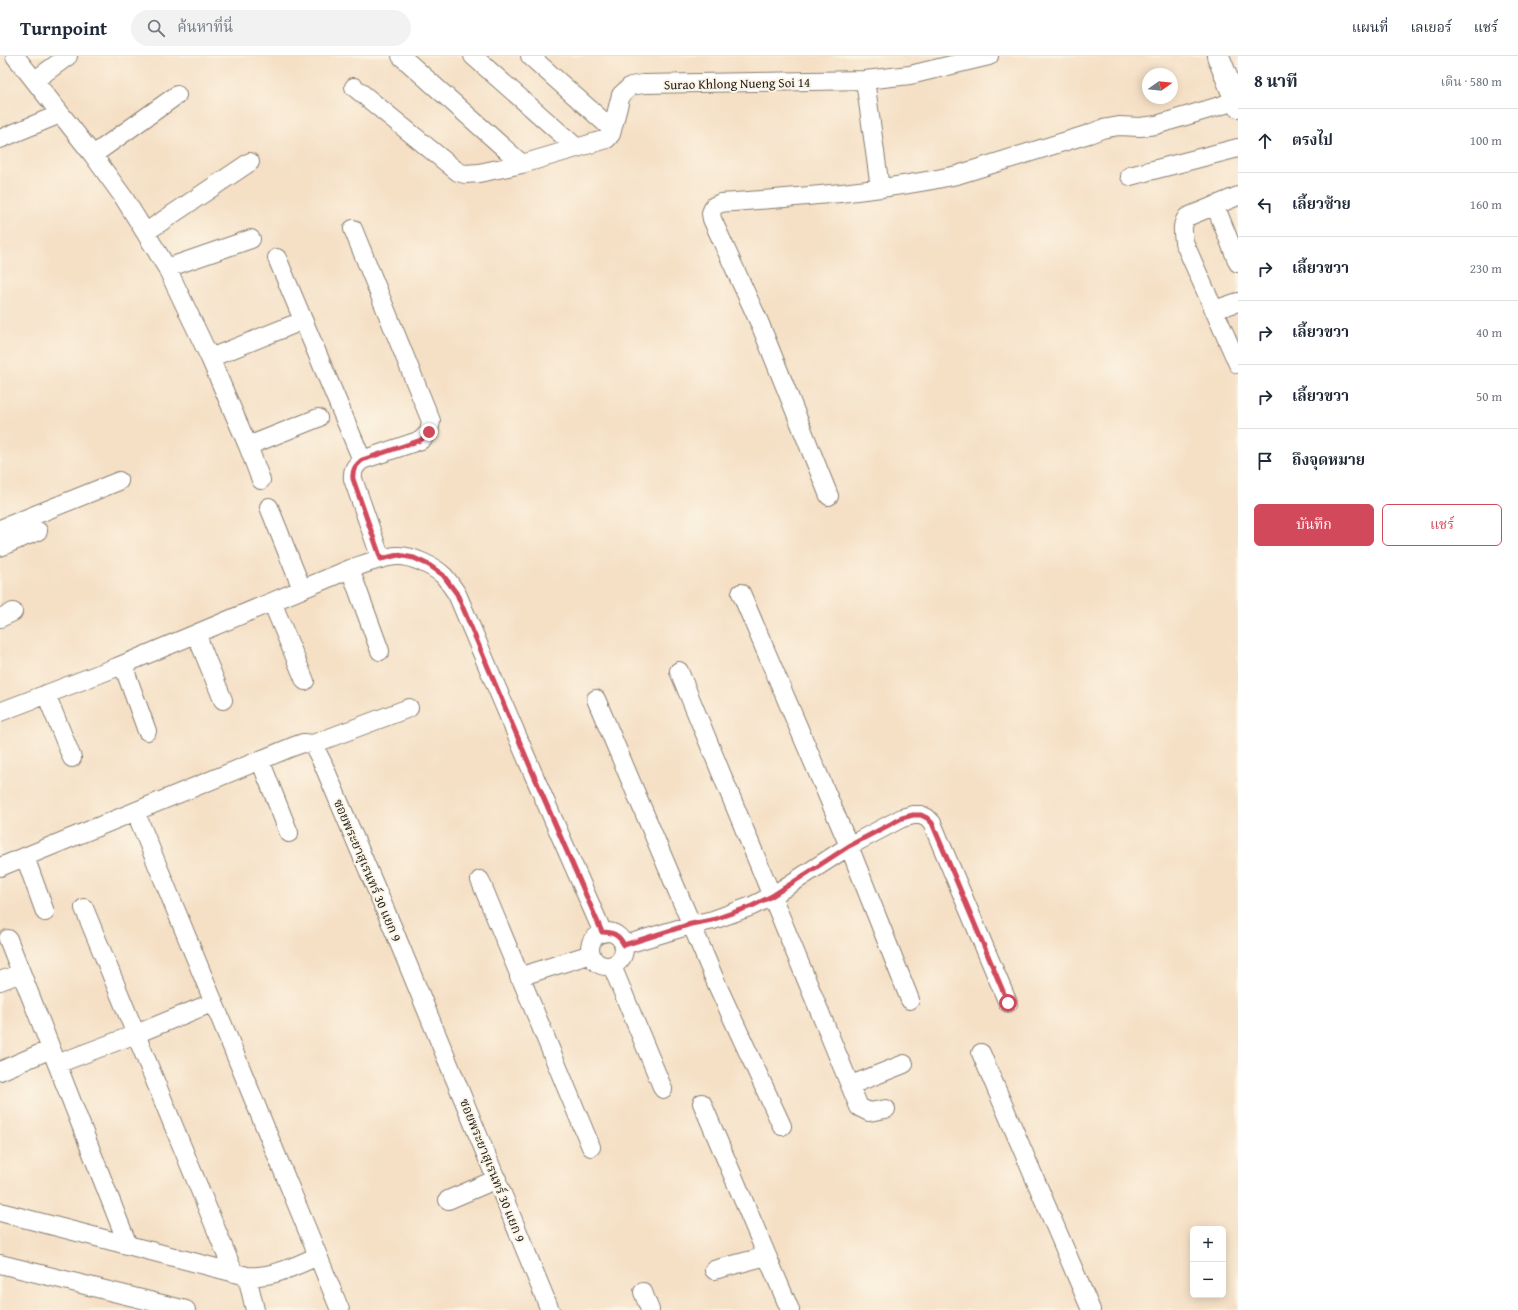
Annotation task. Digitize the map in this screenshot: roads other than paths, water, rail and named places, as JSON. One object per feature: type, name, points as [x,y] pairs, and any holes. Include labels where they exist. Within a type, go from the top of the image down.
[{"type":"main road","points":[[1218,56],[1237,104]]},
{"type":"street","points":[[15,56],[93,155],[146,232],[167,268],[210,358],[261,480]]},
{"type":"street","points":[[35,80],[68,56]]},
{"type":"street","points":[[401,56],[522,164]]},
{"type":"street","points":[[473,56],[577,148]]},
{"type":"street","points":[[354,87],[458,172],[465,174],[479,173],[522,164],[606,139],[611,134],[612,129],[530,56]]},
{"type":"street","name":"Surao Khlong Nueng Soi 14","points":[[612,129],[621,95],[631,86],[644,84],[865,80],[910,75],[990,56]]},
{"type":"street","points":[[865,80],[880,188]]},
{"type":"street","points":[[93,155],[177,95]]},
{"type":"street","points":[[830,496],[760,324],[712,219],[711,213],[714,206],[721,203],[814,196],[935,180],[957,175],[1102,129],[1120,126],[1140,127],[1237,104]]},
{"type":"street","points":[[0,139],[60,114]]},
{"type":"street","points":[[1130,176],[1238,148]]},
{"type":"street","points":[[146,232],[250,162]]},
{"type":"street","points":[[1238,196],[1187,217],[1183,222],[1184,242],[1238,364]]},
{"type":"street","points":[[1215,205],[1238,263]]},
{"type":"street","points":[[353,229],[431,422],[429,432],[421,440],[362,460],[355,466],[352,472],[353,479],[381,559]]},
{"type":"street","points":[[167,268],[251,239]]},
{"type":"street","points":[[277,258],[362,460]]},
{"type":"street","points":[[1214,310],[1238,302]]},
{"type":"street","points":[[210,358],[292,325]]},
{"type":"street","points":[[248,446],[318,418]]},
{"type":"street","points":[[0,529],[119,481]]},
{"type":"street","points":[[269,507],[302,589]]},
{"type":"street","points":[[0,547],[38,531]]},
{"type":"street","points":[[0,712],[123,665],[350,569],[398,555],[414,558],[443,575],[457,594],[602,932]]},
{"type":"street","points":[[350,569],[380,651]]},
{"type":"street","points":[[741,593],[849,846],[910,1000]]},
{"type":"street","points":[[272,602],[305,681]]},
{"type":"street","points":[[196,634],[223,700]]},
{"type":"street","points":[[123,665],[147,731]]},
{"type":"street","points":[[679,671],[859,1107],[869,1112],[886,1109]]},
{"type":"street","points":[[46,694],[72,758]]},
{"type":"street","points":[[596,698],[691,924],[782,1126]]},
{"type":"street","points":[[0,867],[303,743],[313,744],[409,708]]},
{"type":"street","name":"ซอยพระยาสุเรนทร์ 30 แยก 9","points":[[313,744],[389,918],[550,1310]]},
{"type":"street","points":[[260,760],[289,833]]},
{"type":"street","points":[[624,945],[691,924],[712,920],[752,906],[772,896],[849,846],[902,818],[913,815],[921,815],[932,823],[1008,1003]]},
{"type":"street","points":[[140,823],[340,1310]]},
{"type":"street","points":[[25,857],[45,912]]},
{"type":"street","points":[[480,880],[590,1147]]},
{"type":"street","points":[[84,908],[136,1034],[255,1310]]},
{"type":"street","points":[[602,932],[616,934],[624,945],[622,958],[618,963],[612,966],[605,967],[599,965],[591,954],[590,947],[592,941],[602,932]]},
{"type":"street","points":[[8,939],[128,1245]]},
{"type":"street","points":[[519,977],[591,954]]},
{"type":"street","points":[[612,966],[663,1089]]},
{"type":"street","points":[[0,981],[21,973]]},
{"type":"street","points":[[0,1071],[136,1034],[214,1002]]},
{"type":"street","points":[[981,1053],[1091,1310]]},
{"type":"street","points":[[851,1085],[904,1064]]},
{"type":"street","points":[[702,1103],[790,1310]]},
{"type":"street","points":[[448,1200],[497,1179]]},
{"type":"street","points":[[0,1212],[240,1274],[258,1277],[280,1272],[318,1256]]},
{"type":"street","points":[[714,1270],[767,1256]]},
{"type":"street","points":[[0,1264],[186,1310]]},
{"type":"street","points":[[643,1292],[650,1310]]}]
